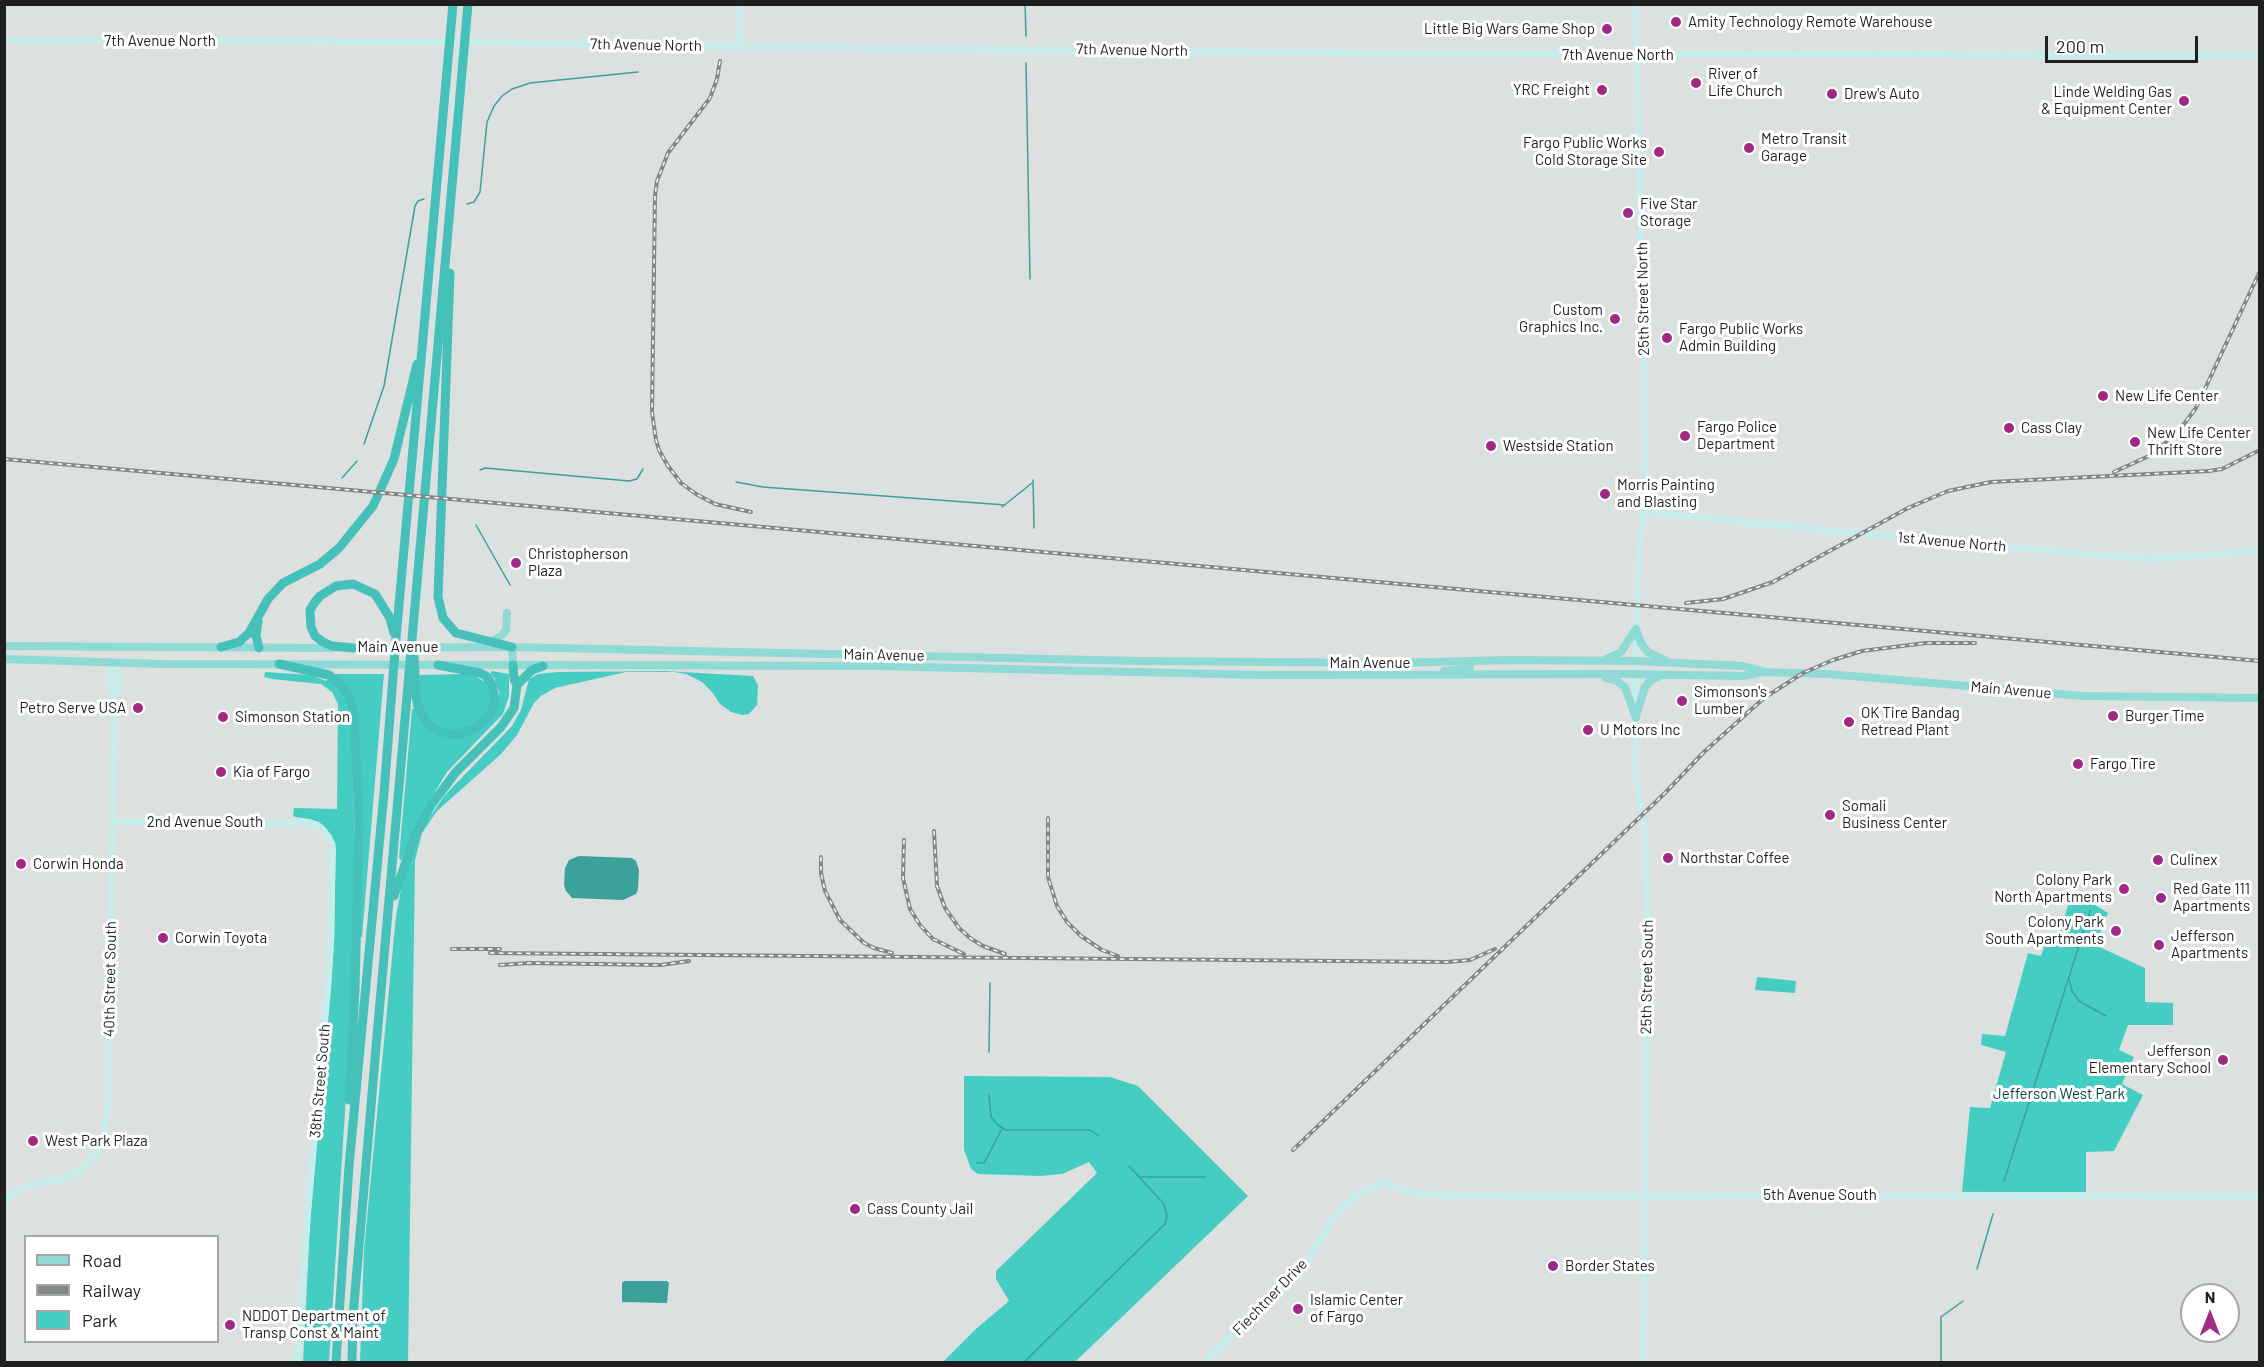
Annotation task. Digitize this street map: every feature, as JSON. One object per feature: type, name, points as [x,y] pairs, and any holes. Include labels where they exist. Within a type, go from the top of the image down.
[{"type":"highway","points":[[336,1362],[349,1167],[453,4]]},
{"type":"highway","points":[[352,1362],[354,1304],[468,4]]},
{"type":"highway","points":[[452,182],[453,237],[438,597],[443,618],[456,633],[512,647]]},
{"type":"highway","points":[[259,648],[256,628],[268,599],[283,583],[320,564],[333,553],[360,525],[373,506],[394,459],[425,332]]},
{"type":"highway","points":[[354,648],[332,646],[322,642],[315,636],[311,627],[310,610],[320,596],[336,586],[353,584],[375,594],[390,618],[396,639]]},
{"type":"highway","points":[[414,605],[415,683],[418,707],[429,725],[439,731],[456,735],[476,729],[488,718],[492,710],[495,701],[492,684],[486,676],[480,673],[438,665]]},
{"type":"highway","points":[[221,647],[239,642],[249,633],[260,616]]},
{"type":"highway","points":[[279,664],[328,675],[341,685],[349,696],[354,713],[359,826],[355,989],[349,1105],[349,1167]]},
{"type":"highway","points":[[513,665],[517,685]]},
{"type":"highway","points":[[389,910],[415,836],[431,805],[456,772],[507,720],[513,708],[517,685],[531,670],[543,666]]},
{"type":"main road","points":[[475,647],[492,642],[501,636],[506,630],[507,613]]},
{"type":"main road","points":[[1594,661],[1617,655],[1636,629]]},
{"type":"main road","points":[[1636,629],[1641,643],[1648,652],[1672,662]]},
{"type":"main road","name":"Main Avenue","points":[[4,646],[512,647],[1161,661],[1397,663],[1635,661],[1743,666],[1763,672]]},
{"type":"main road","points":[[512,647],[513,665]]},
{"type":"main road","points":[[259,648],[260,663]]},
{"type":"main road","name":"Main Avenue","points":[[4,659],[161,664],[878,666],[1261,675],[1743,676],[1763,672],[1828,674],[2083,696],[2259,698]]},
{"type":"main road","points":[[1115,672],[1156,667],[1161,661]]},
{"type":"main road","points":[[1404,675],[1467,669],[1471,661]]},
{"type":"main road","points":[[1575,674],[1613,679],[1621,683],[1628,693],[1636,718]]},
{"type":"main road","points":[[1636,718],[1648,683],[1663,675]]},
{"type":"street","points":[[739,46],[740,4]]},
{"type":"street","name":"25th Street North","points":[[1636,4],[1645,512],[1637,592]]},
{"type":"street","name":"7th Avenue North","points":[[4,40],[485,42],[1637,55],[2259,55]]},
{"type":"street","name":"1st Avenue North","points":[[1645,512],[2146,559],[2259,551]]},
{"type":"street","name":"25th Street South","points":[[1637,592],[1635,772],[1645,834],[1647,912],[1643,1362]]},
{"type":"street","name":"40th Street South","points":[[4,1202],[15,1192],[27,1186],[61,1180],[78,1172],[89,1162],[102,1142],[108,1088],[114,695],[110,688],[110,671],[114,662]]},
{"type":"street","name":"2nd Avenue South","points":[[112,822],[297,823]]},
{"type":"street","name":"38th Street South","points":[[297,823],[317,825],[324,831],[332,844],[333,860],[328,983],[297,1362]]},
{"type":"street","name":"5th Avenue South","points":[[1383,1182],[1403,1190],[1424,1194],[1643,1197],[2259,1196]]},
{"type":"street","name":"Fiechtner Drive","points":[[1205,1362],[1305,1264],[1335,1216],[1355,1196],[1383,1182]]},
{"type":"green space","points":[[492,671],[509,674],[509,696],[503,714],[447,772],[425,808],[401,861],[399,857],[412,709],[415,709],[419,716],[459,737],[497,706],[499,693],[495,679],[490,674]]},
{"type":"green space","points":[[665,671],[753,676],[758,685],[757,705],[749,714],[731,712],[720,704],[702,682],[686,674],[674,672],[626,672],[555,688],[534,703],[517,735],[501,754],[437,811],[422,833],[415,860],[408,1362],[360,1362],[364,1250],[396,916],[403,879],[422,828],[445,795],[512,726],[521,710],[529,679],[538,674],[558,672]]},
{"type":"green space","points":[[265,672],[311,675],[326,681],[328,679],[343,692],[350,712],[355,842],[350,1034],[329,1362],[303,1362],[310,1225],[333,959],[336,849],[332,836],[323,825],[293,815],[294,808],[337,809],[338,704],[332,692],[321,684],[272,679],[264,677]]},
{"type":"green space","points":[[334,674],[384,674],[362,937],[360,937],[358,714]]},
{"type":"green space","points":[[464,674],[475,676],[483,681],[485,679],[492,696],[488,711],[479,723],[458,731],[443,729],[429,720],[420,704],[417,675]]},
{"type":"green space","name":"Jefferson West Park","points":[[2072,891],[2108,913],[2095,945],[2145,968],[2145,1002],[2173,1003],[2173,1025],[2128,1025],[2119,1050],[2134,1057],[2122,1084],[2143,1095],[2114,1151],[2086,1152],[2086,1192],[1962,1192],[1970,1107],[1990,1108],[2006,1052],[1981,1045],[1982,1034],[2005,1036],[2028,953],[2041,956],[2046,940],[2058,940]]},
{"type":"green space","points":[[1757,977],[1796,981],[1795,993],[1755,990]]},
{"type":"green space","points":[[964,1076],[1110,1077],[1138,1086],[1248,1196],[1075,1362],[943,1362],[977,1328],[1009,1301],[996,1279],[996,1271],[1097,1173],[1089,1162],[1062,1174],[1040,1176],[978,1174],[971,1169],[964,1150]]},
{"type":"shaded area","points":[[579,856],[632,858],[636,861],[639,870],[636,894],[623,900],[572,898],[564,885],[565,868],[569,860]]},
{"type":"shaded area","points":[[624,1281],[667,1281],[669,1283],[667,1303],[622,1302],[622,1283]]},
{"type":"waterway","points":[[1025,4],[1026,36]]},
{"type":"waterway","points":[[1026,63],[1030,279]]},
{"type":"waterway","points":[[467,204],[474,202],[480,192],[487,122],[494,106],[502,96],[512,89],[530,83],[638,72]]},
{"type":"waterway","points":[[364,444],[384,386],[415,206],[418,201],[424,199]]},
{"type":"waterway","points":[[342,478],[357,461]]},
{"type":"waterway","points":[[480,470],[485,468],[629,481],[637,479],[643,469]]},
{"type":"waterway","points":[[1033,480],[1034,528]]},
{"type":"waterway","points":[[736,482],[763,487],[1005,505]]},
{"type":"waterway","points":[[1002,507],[1032,483]]},
{"type":"waterway","points":[[476,525],[510,585]]},
{"type":"waterway","points":[[2004,1181],[2090,911]]},
{"type":"waterway","points":[[2069,979],[2072,991],[2079,1001],[2106,1016]]},
{"type":"waterway","points":[[989,1052],[990,983]]},
{"type":"waterway","points":[[989,1095],[991,1117],[1006,1130],[1090,1130],[1099,1136]]},
{"type":"waterway","points":[[977,1163],[984,1163],[1002,1129]]},
{"type":"waterway","points":[[1024,1362],[1165,1224],[1167,1216],[1164,1204],[1129,1166]]},
{"type":"waterway","points":[[1140,1177],[1205,1177]]},
{"type":"waterway","points":[[1977,1269],[1993,1214]]},
{"type":"waterway","points":[[1941,1362],[1941,1317],[1963,1301]]},
{"type":"railway","points":[[720,61],[717,79],[710,98],[668,153],[657,181],[652,412],[659,450],[681,483],[715,504],[751,512]]},
{"type":"railway","points":[[2114,472],[2149,456],[2174,436],[2196,408],[2260,271]]},
{"type":"railway","points":[[1686,603],[1723,599],[1773,582],[1908,508],[1948,491],[1991,482],[2209,471],[2222,469],[2260,450]]},
{"type":"railway","points":[[4,459],[2260,661]]},
{"type":"railway","points":[[1293,1150],[1665,793],[1704,752],[1764,698],[1803,673],[1862,651],[1926,643],[1975,643]]},
{"type":"railway","points":[[1048,818],[1048,877],[1057,906],[1067,922],[1081,936],[1102,950],[1118,956]]},
{"type":"railway","points":[[934,831],[937,886],[945,908],[959,928],[970,938],[983,946],[1005,954]]},
{"type":"railway","points":[[904,840],[903,878],[910,909],[933,939],[964,954]]},
{"type":"railway","points":[[821,857],[821,873],[825,891],[840,920],[864,943],[892,953]]},
{"type":"railway","points":[[452,949],[500,949]]},
{"type":"railway","points":[[490,953],[1447,962],[1470,960],[1495,949]]},
{"type":"railway","points":[[500,965],[529,963],[661,965],[689,961]]},
{"type":"place","name":"Amity Technology Remote Warehouse","points":[[1676,22]]},
{"type":"place","name":"Little Big Wars Game Shop","points":[[1607,29]]},
{"type":"place","name":"River of Life Church","points":[[1696,83]]},
{"type":"place","name":"YRC Freight","points":[[1602,90]]},
{"type":"place","name":"Drew's Auto","points":[[1832,94]]},
{"type":"place","name":"Linde Welding Gas & Equipment Center","points":[[2184,101]]},
{"type":"place","name":"Metro Transit Garage","points":[[1749,148]]},
{"type":"place","name":"Fargo Public Works Cold Storage Site","points":[[1659,152]]},
{"type":"place","name":"Five Star Storage","points":[[1628,213]]},
{"type":"place","name":"Custom Graphics Inc.","points":[[1615,319]]},
{"type":"place","name":"Fargo Public Works Admin Building","points":[[1667,338]]},
{"type":"place","name":"New Life Center","points":[[2103,396]]},
{"type":"place","name":"Cass Clay","points":[[2009,428]]},
{"type":"place","name":"Fargo Police Department","points":[[1685,436]]},
{"type":"place","name":"New Life Center Thrift Store","points":[[2135,442]]},
{"type":"place","name":"Westside Station","points":[[1491,446]]},
{"type":"place","name":"Morris Painting and Blasting","points":[[1605,494]]},
{"type":"place","name":"Christopherson Plaza","points":[[516,563]]},
{"type":"place","name":"Simonson's Lumber","points":[[1682,701]]},
{"type":"place","name":"Petro Serve USA","points":[[138,708]]},
{"type":"place","name":"Burger Time","points":[[2113,716]]},
{"type":"place","name":"Simonson Station","points":[[223,717]]},
{"type":"place","name":"OK Tire Bandag Retread Plant","points":[[1849,722]]},
{"type":"place","name":"U Motors Inc","points":[[1588,730]]},
{"type":"place","name":"Fargo Tire","points":[[2078,764]]},
{"type":"place","name":"Kia of Fargo","points":[[221,772]]},
{"type":"place","name":"Somali Business Center","points":[[1830,815]]},
{"type":"place","name":"Northstar Coffee","points":[[1668,858]]},
{"type":"place","name":"Culinex","points":[[2158,860]]},
{"type":"place","name":"Corwin Honda","points":[[21,864]]},
{"type":"place","name":"Colony Park North Apartments","points":[[2124,889]]},
{"type":"place","name":"Red Gate 111 Apartments","points":[[2161,898]]},
{"type":"place","name":"Colony Park South Apartments","points":[[2116,931]]},
{"type":"place","name":"Corwin Toyota","points":[[163,938]]},
{"type":"place","name":"Jefferson Apartments","points":[[2159,945]]},
{"type":"place","name":"Jefferson Elementary School","points":[[2223,1060]]},
{"type":"place","name":"West Park Plaza","points":[[33,1141]]},
{"type":"place","name":"Cass County Jail","points":[[855,1209]]},
{"type":"place","name":"Border States","points":[[1553,1266]]},
{"type":"place","name":"Islamic Center of Fargo","points":[[1298,1309]]},
{"type":"place","name":"NDDOT Department of Transp Const & Maint","points":[[230,1325]]}]
